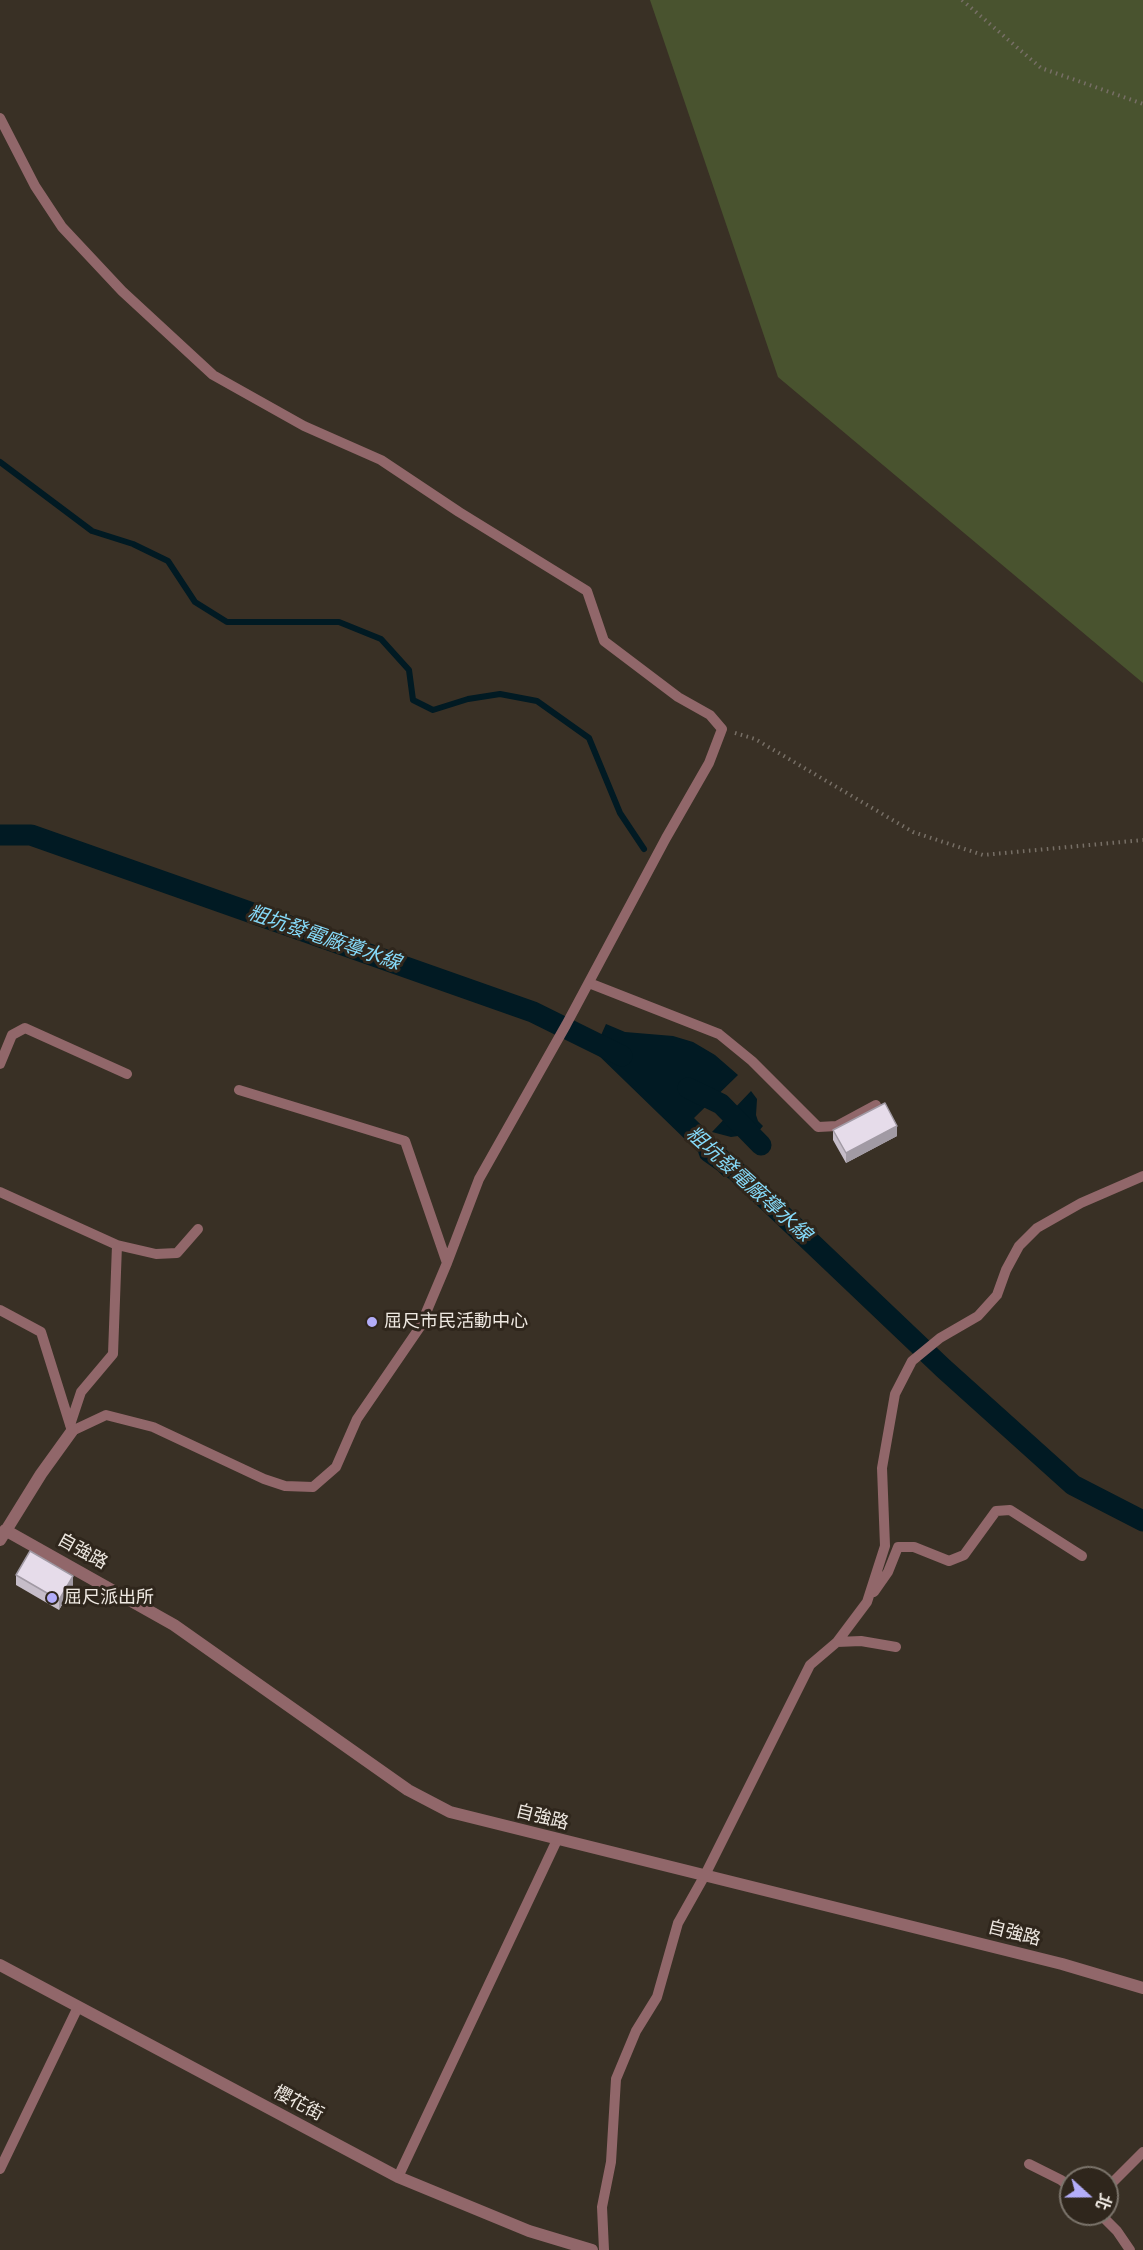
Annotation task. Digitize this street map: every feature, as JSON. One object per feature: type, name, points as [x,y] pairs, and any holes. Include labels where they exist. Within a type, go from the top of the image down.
[{"type":"street","points":[[2,1532],[71,1428]]},
{"type":"street","name":"自強路","points":[[2,1532],[174,1625],[408,1790],[450,1812],[1051,1961],[1143,1988]]},
{"type":"street","name":"櫻花街","points":[[0,1965],[398,2177],[529,2231],[592,2250]]},
{"type":"lane","points":[[0,118],[35,186],[62,227],[122,291],[213,375],[304,426],[381,460],[459,512],[587,591],[604,641],[678,697],[710,715],[722,729],[709,763],[479,1179],[420,1327],[357,1419],[336,1467],[313,1486],[285,1486],[264,1479],[153,1427],[105,1415],[71,1428]]},
{"type":"lane","points":[[589,982],[719,1034],[752,1061],[818,1127],[837,1126],[876,1105]]},
{"type":"lane","points":[[0,1064],[12,1035],[25,1028],[127,1074]]},
{"type":"lane","points":[[239,1090],[405,1141],[447,1263]]},
{"type":"lane","points":[[867,1602],[885,1546],[882,1468],[895,1394],[912,1361],[940,1338],[978,1316],[997,1295],[1006,1270],[1019,1246],[1037,1227],[1080,1203],[1143,1176]]},
{"type":"lane","points":[[0,1192],[117,1245],[156,1254],[177,1253],[198,1229]]},
{"type":"lane","points":[[71,1428],[81,1392],[113,1354],[117,1245]]},
{"type":"lane","points":[[0,1310],[41,1332],[71,1428]]},
{"type":"lane","points":[[604,2250],[602,2206],[611,2162],[616,2079],[636,2031],[657,1997],[678,1923],[705,1875],[810,1665],[837,1642],[867,1602],[888,1572],[898,1547],[914,1547],[950,1561],[964,1555],[996,1510],[1010,1510],[1082,1556]]},
{"type":"lane","points":[[837,1642],[861,1641],[896,1647]]},
{"type":"lane","points":[[398,2177],[557,1840]]},
{"type":"lane","points":[[0,2169],[78,2007]]},
{"type":"lane","points":[[1119,2176],[1143,2152]]},
{"type":"lane","points":[[1029,2164],[1059,2179]]},
{"type":"lane","points":[[1112,2226],[1130,2250]]},
{"type":"path","points":[[962,0],[1041,68],[1143,104]]},
{"type":"path","points":[[722,729],[755,739],[913,832],[983,855],[1143,840]]},
{"type":"green space","points":[[650,0],[1143,0],[1143,683],[778,377]]},
{"type":"water","points":[[606,1024],[625,1032],[673,1036],[693,1042],[715,1055],[738,1075],[694,1118],[739,1162],[724,1177],[594,1051]]},
{"type":"water","points":[[751,1091],[757,1099],[758,1121],[763,1126],[749,1143],[738,1136],[731,1137],[712,1132]]},
{"type":"building","points":[[885,1103],[897,1126],[846,1153],[833,1130]]},
{"type":"building","name":"屈尺派出所","points":[[30,1551],[73,1576],[59,1600],[16,1575]]},
{"type":"waterway","points":[[0,462],[92,531],[133,544],[168,561],[195,602],[227,622],[339,622],[381,639],[409,670],[413,700],[433,710],[468,699],[500,694],[537,701],[589,738],[620,813],[644,849]]},
{"type":"waterway","name":"粗坑發電廠導水線","points":[[0,835],[31,835],[533,1012],[622,1056]]},
{"type":"waterway","points":[[688,1088],[721,1104],[761,1145]]},
{"type":"waterway","name":"粗坑發電廠導水線","points":[[709,1152],[736,1171],[943,1368],[1073,1485],[1143,1521]]},
{"type":"place","name":"屈尺市民活動中心","points":[[372,1322]]},
{"type":"place","name":"屈尺派出所","points":[[52,1598]]}]
